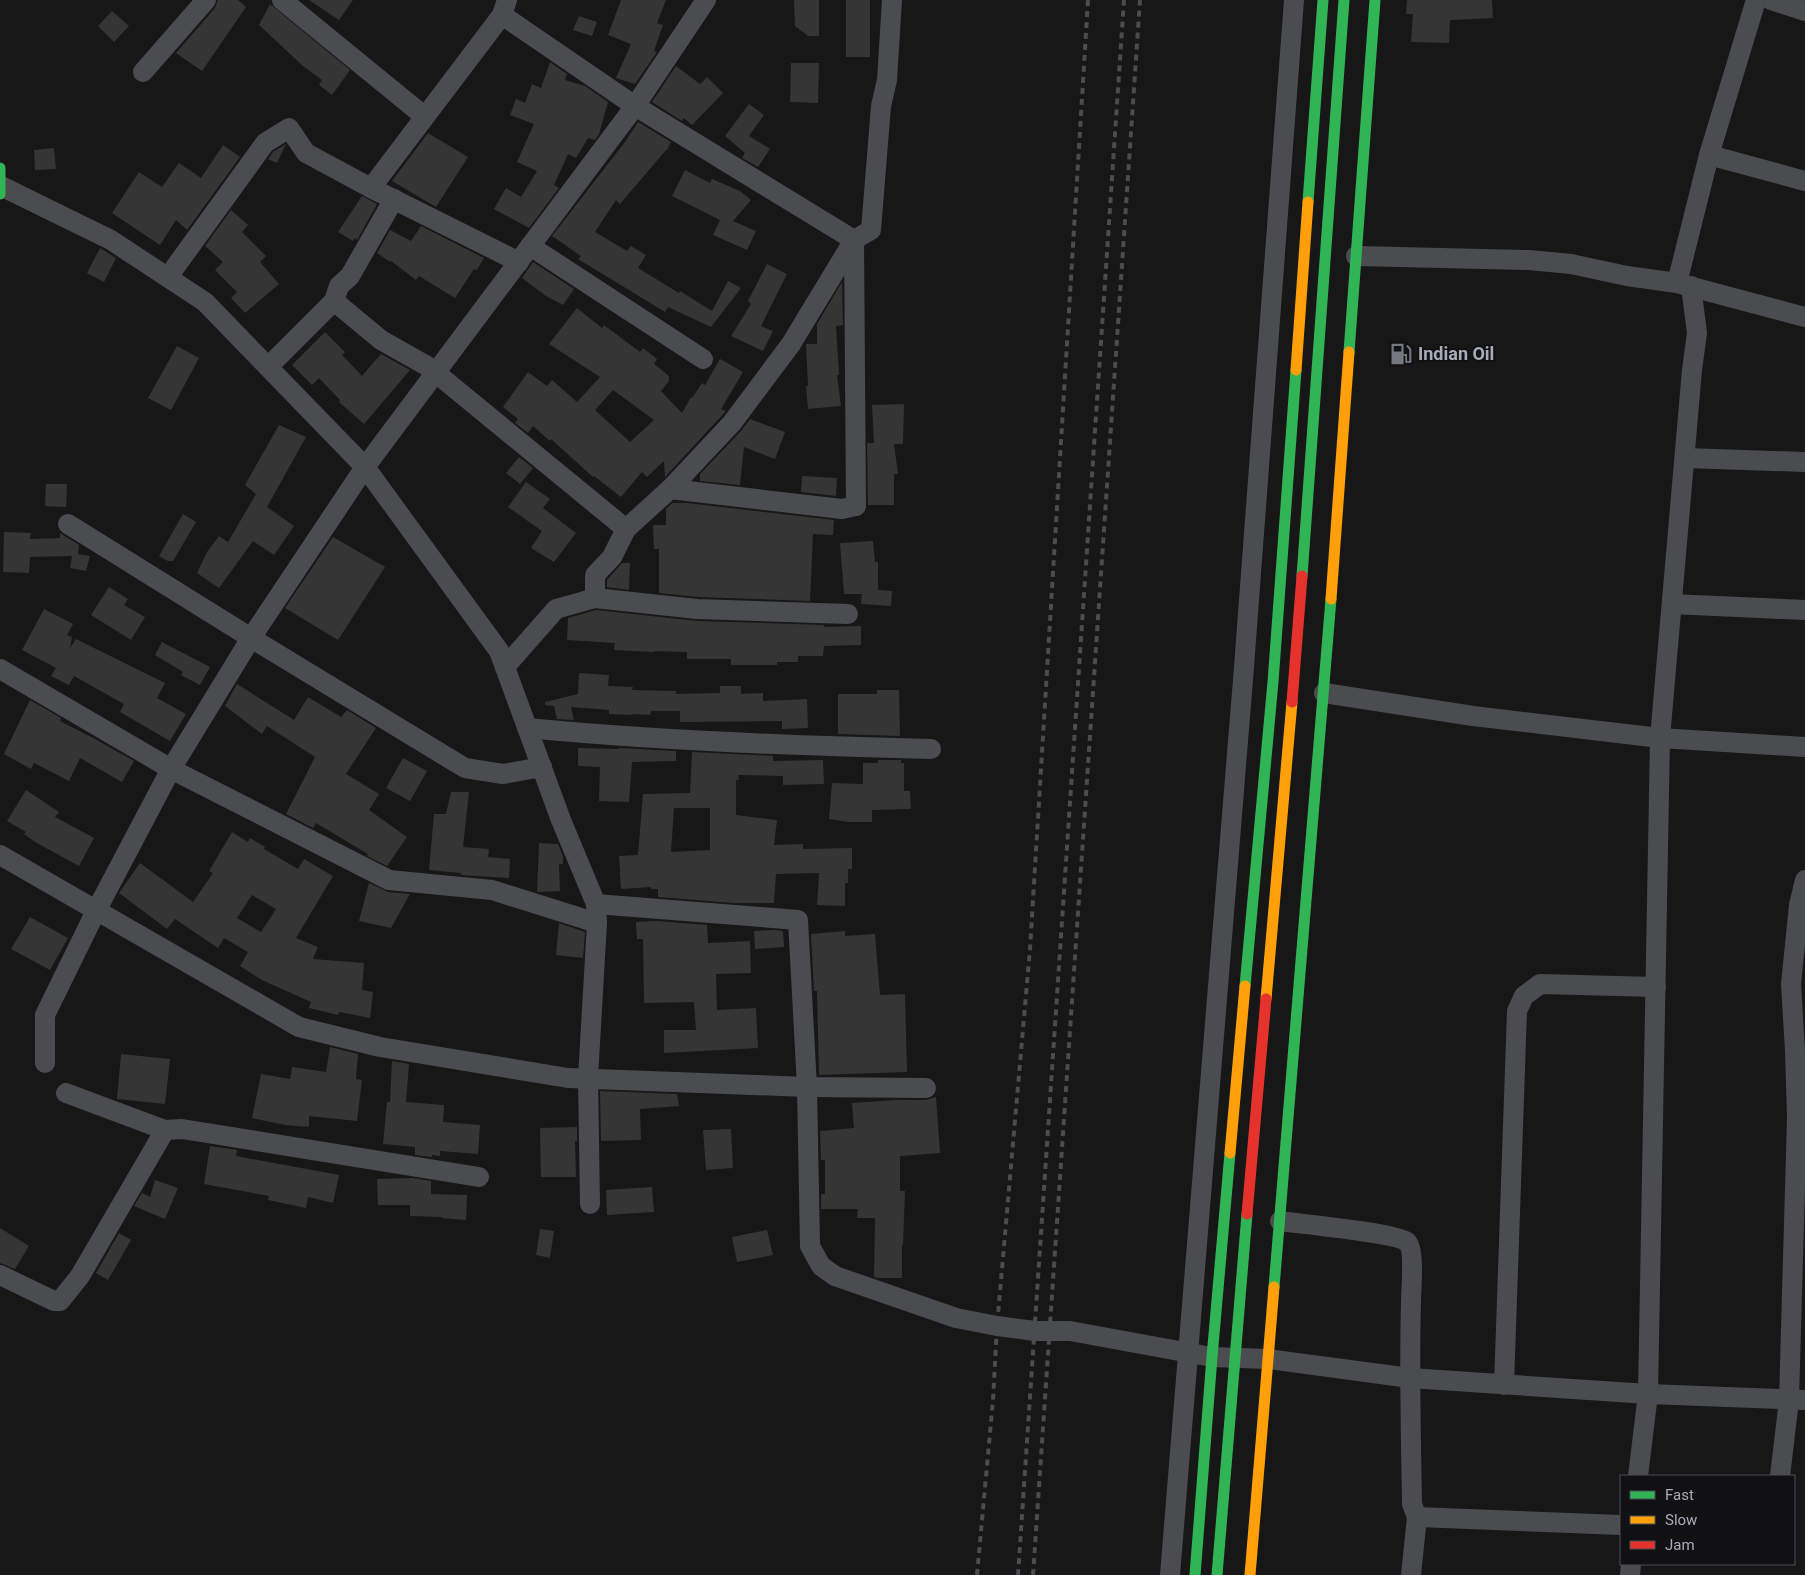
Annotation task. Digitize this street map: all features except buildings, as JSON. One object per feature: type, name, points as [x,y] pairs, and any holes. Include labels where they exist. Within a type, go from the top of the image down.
[{"type":"main road","points":[[1195,1575],[1212,1357],[1273,682],[1323,0]]},
{"type":"main road","points":[[1217,1575],[1234,1358],[1294,684],[1344,0]]},
{"type":"main road","points":[[1250,1575],[1324,693],[1374,0]]},
{"type":"street","points":[[143,72],[206,0]]},
{"type":"street","points":[[282,0],[424,116]]},
{"type":"street","points":[[45,1062],[45,1015],[96,911],[171,769],[251,638],[365,467],[635,106],[706,0]]},
{"type":"street","points":[[595,598],[595,575],[612,558],[626,529],[670,489],[732,423],[791,344],[854,240],[872,230],[881,106],[887,80],[892,0]]},
{"type":"street","points":[[1170,1575],[1245,651],[1294,0]]},
{"type":"street","points":[[1638,1475],[1648,1394],[1660,738],[1692,370],[1697,333],[1684,285],[1709,155],[1756,0]]},
{"type":"street","points":[[1771,0],[1805,11]]},
{"type":"street","points":[[371,188],[505,7],[635,106],[854,240]]},
{"type":"street","points":[[168,277],[265,143],[289,128],[306,153],[394,199],[524,254],[704,359]]},
{"type":"street","points":[[1709,155],[1805,181]]},
{"type":"street","points":[[0,178],[111,240],[206,302],[365,467],[499,652],[596,914],[588,1078],[590,1204]]},
{"type":"street","points":[[268,367],[334,301],[339,286],[350,276],[394,199]]},
{"type":"street","points":[[670,489],[842,509],[856,506],[854,240]]},
{"type":"street","points":[[1356,256],[1546,261],[1571,264],[1627,276],[1684,285],[1805,317]]},
{"type":"street","points":[[334,301],[381,340],[436,372],[626,529]]},
{"type":"street","points":[[1685,458],[1805,462]]},
{"type":"street","points":[[68,524],[465,768],[503,774],[542,767]]},
{"type":"street","points":[[505,666],[556,609],[595,598],[697,609],[848,614]]},
{"type":"street","points":[[1672,604],[1805,610]]},
{"type":"street","points":[[0,669],[171,769],[389,880],[492,890],[596,914],[798,920],[807,1087],[810,1246],[821,1266],[835,1276],[956,1318],[1035,1331],[1070,1331],[1212,1357],[1268,1358],[1410,1378],[1504,1385],[1648,1394],[1797,1400]]},
{"type":"street","points":[[1324,693],[1473,716],[1660,738],[1805,747]]},
{"type":"street","points":[[527,728],[788,746],[931,750]]},
{"type":"street","points":[[0,854],[300,1027],[380,1047],[568,1078],[807,1087],[926,1088]]},
{"type":"street","points":[[1780,1475],[1797,1400],[1797,1117],[1791,984],[1799,904],[1805,880]]},
{"type":"street","points":[[1504,1385],[1517,1012],[1524,996],[1540,984],[1656,986]]},
{"type":"street","points":[[66,1093],[165,1130],[182,1129],[479,1177]]},
{"type":"street","points":[[0,1275],[54,1300],[60,1300],[80,1276],[165,1130]]},
{"type":"street","points":[[1280,1221],[1379,1234],[1406,1240],[1410,1245],[1412,1269],[1410,1378],[1412,1504],[1417,1517],[1412,1575]]},
{"type":"street","points":[[1417,1517],[1620,1526]]},
{"type":"railway","points":[[977,1575],[1030,949],[1088,0]]},
{"type":"railway","points":[[1018,1575],[1124,0]]},
{"type":"railway","points":[[1033,1575],[1140,0]]},
{"type":"traffic: fast","points":[[1308,202],[1323,0]]},
{"type":"traffic: fast","points":[[1302,576],[1344,0]]},
{"type":"traffic: fast","points":[[1349,352],[1375,0]]},
{"type":"traffic: fast","points":[[0,168],[0,194]]},
{"type":"traffic: fast","points":[[1245,986],[1273,682],[1296,370]]},
{"type":"traffic: fast","points":[[1274,1287],[1331,599]]},
{"type":"traffic: fast","points":[[1195,1575],[1230,1153]]},
{"type":"traffic: fast","points":[[1217,1575],[1247,1214]]},
{"type":"traffic: slow","points":[[1296,370],[1308,202]]},
{"type":"traffic: slow","points":[[1331,599],[1349,352]]},
{"type":"traffic: slow","points":[[1266,999],[1292,702]]},
{"type":"traffic: slow","points":[[1230,1153],[1245,986]]},
{"type":"traffic: slow","points":[[1250,1575],[1274,1287]]},
{"type":"traffic: jam","points":[[1292,702],[1302,576]]},
{"type":"traffic: jam","points":[[1247,1214],[1266,999]]},
{"type":"place","name":"Indian Oil","points":[[1401,354]]}]
